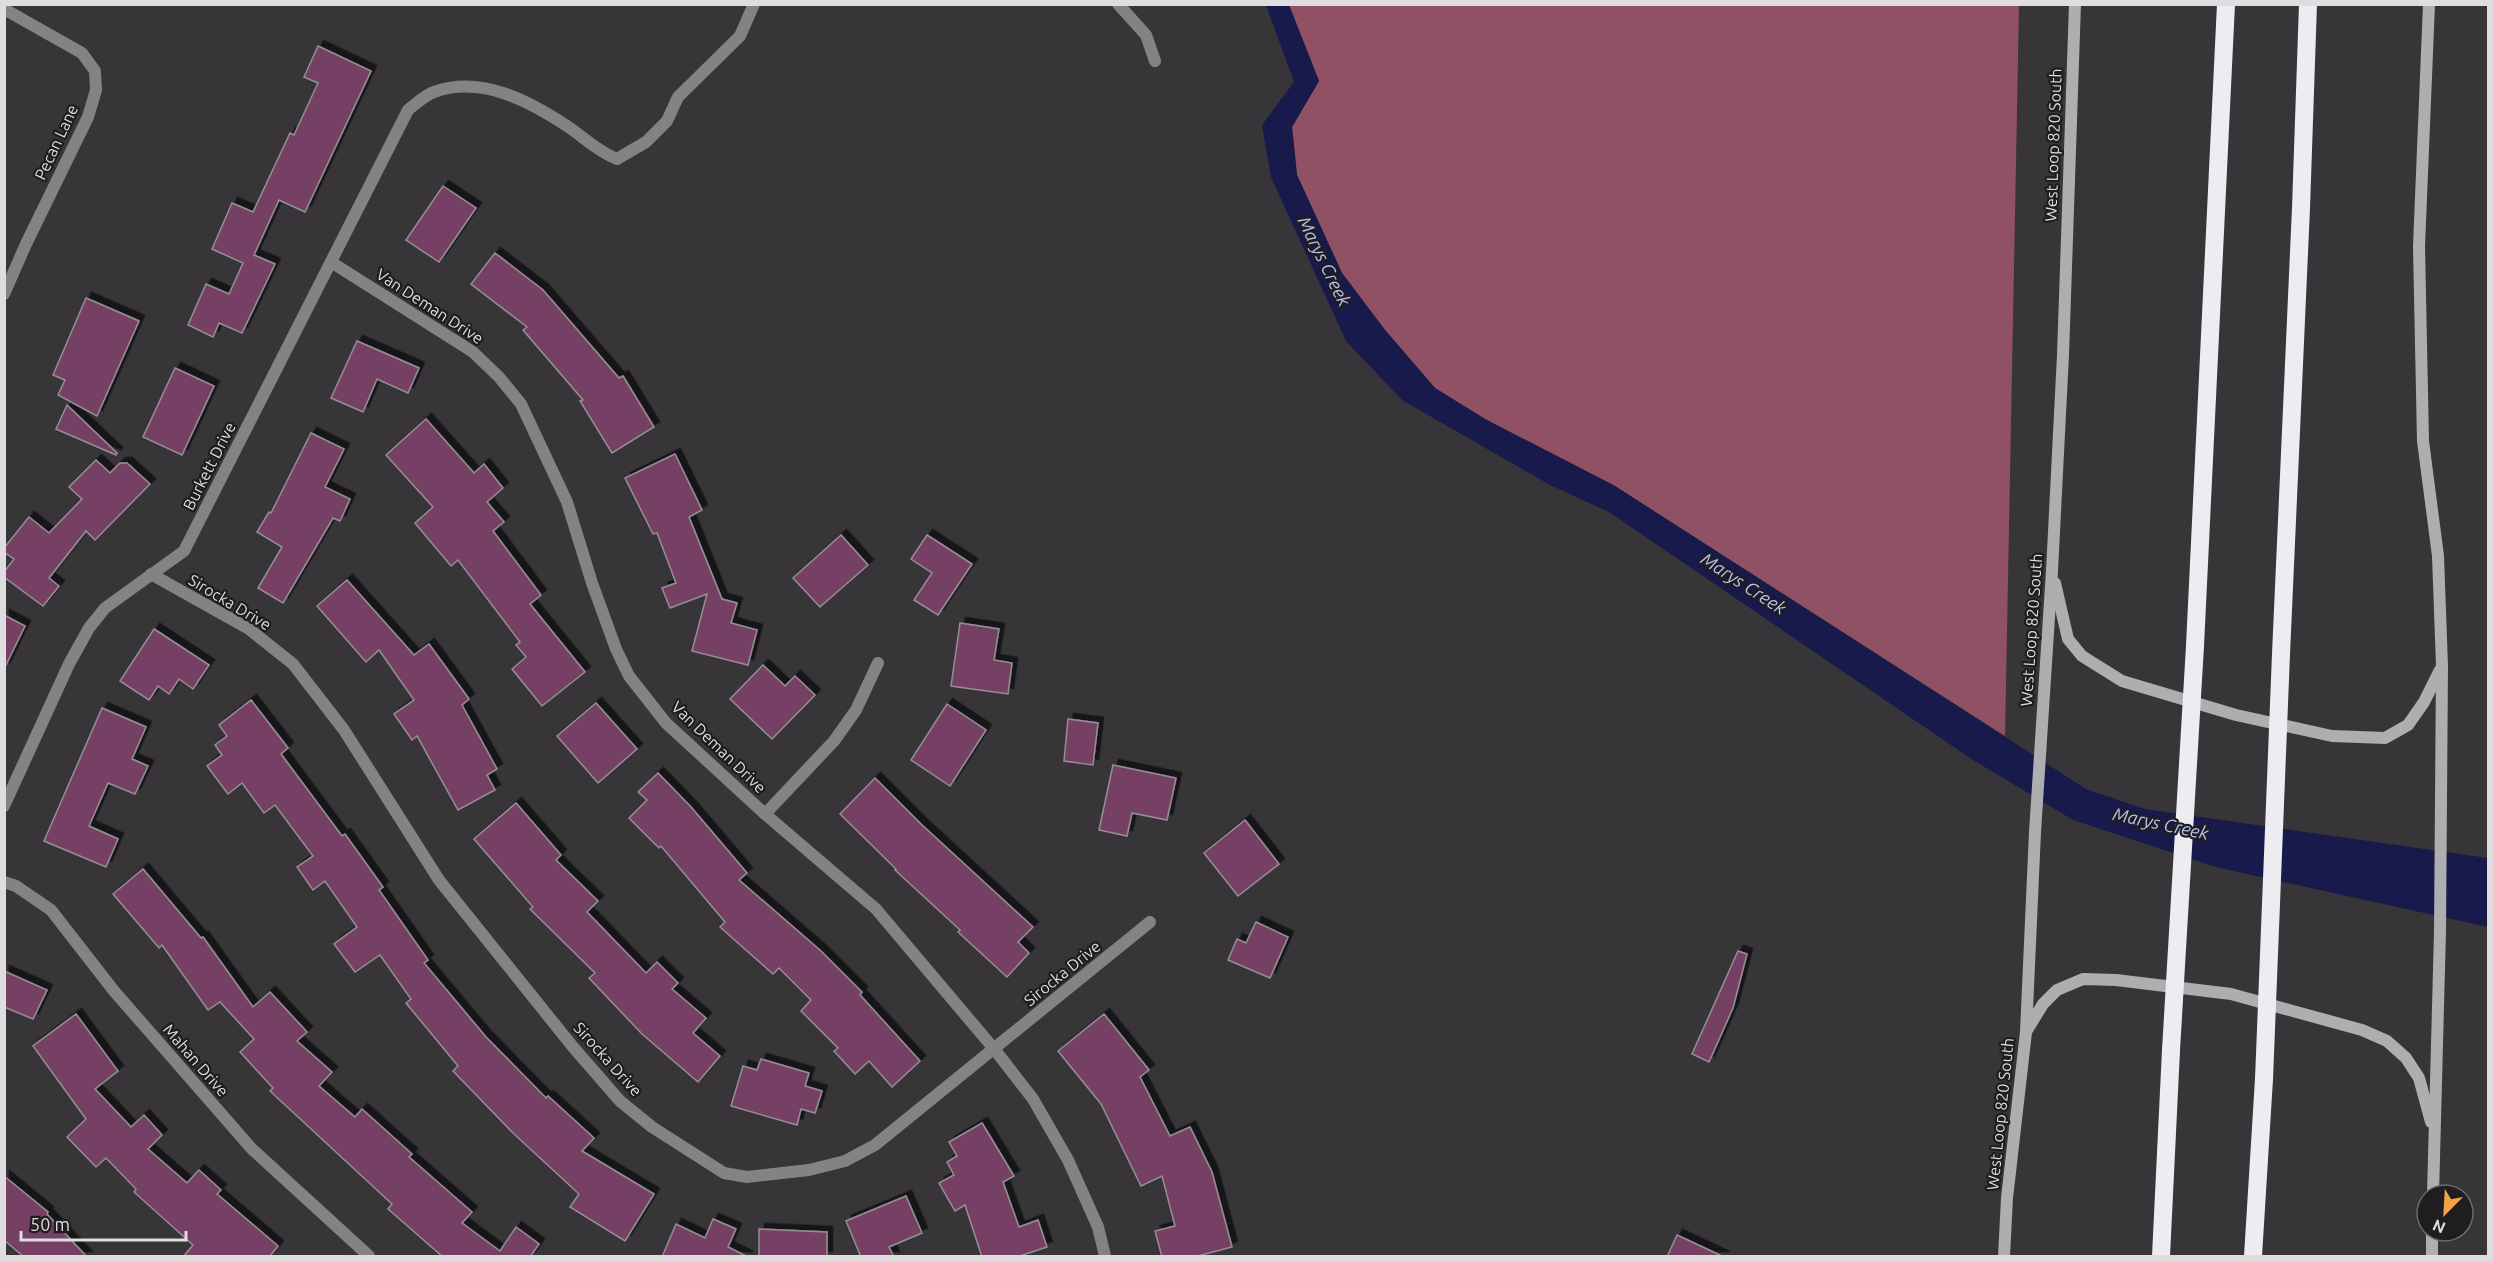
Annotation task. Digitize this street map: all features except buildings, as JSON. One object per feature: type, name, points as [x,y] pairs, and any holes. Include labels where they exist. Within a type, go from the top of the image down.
[{"type":"highway","points":[[2161,1257],[2195,646],[2226,4]]},
{"type":"highway","points":[[2253,1257],[2264,1079],[2308,4]]},
{"type":"main road","name":"West Loop 820 South","points":[[2004,1257],[2007,1198],[2026,1032],[2035,832],[2063,356],[2075,4]]},
{"type":"main road","points":[[2428,4],[2420,269],[2423,441],[2438,556],[2442,666],[2440,932],[2433,1183]]},
{"type":"main road","points":[[2052,571],[2068,639],[2082,656],[2122,681],[2236,715],[2332,736],[2385,738],[2408,725],[2424,702],[2442,666]]},
{"type":"main road","points":[[2026,1032],[2043,1004],[2057,990],[2083,979],[2116,980],[2231,994],[2362,1030],[2387,1041],[2406,1058],[2419,1078],[2434,1135]]},
{"type":"street","name":"Burkett Drive","points":[[4,806],[69,664],[89,628],[105,608],[151,574],[176,559],[184,551],[408,110],[434,92],[473,86],[510,94],[568,127],[601,152],[617,159],[646,142],[667,122],[678,97],[740,36],[754,4]]},
{"type":"street","points":[[1118,4],[1146,36],[1155,61]]},
{"type":"street","name":"Pecan Lane","points":[[4,9],[82,53],[95,71],[96,90],[88,117],[4,294]]},
{"type":"street","name":"Van Deman Drive","points":[[331,262],[474,352],[521,404],[567,502],[592,583],[616,649],[629,675],[666,723],[765,814],[876,909],[995,1050],[1033,1099],[1068,1160],[1098,1227],[1105,1257]]},
{"type":"street","name":"Sirocka Drive","points":[[151,574],[249,629],[293,664],[344,730],[440,880],[573,1047],[620,1101],[652,1127],[724,1173],[747,1177],[809,1170],[845,1161],[875,1145],[1150,922]]},
{"type":"street","points":[[765,814],[834,741],[856,710],[878,663]]},
{"type":"street","name":"Mahan Drive","points":[[4,882],[16,886],[51,910],[114,991],[252,1149],[369,1257]]},
{"type":"shaded area","points":[[1289,5],[2019,5],[2005,736],[1615,486],[1485,419],[1435,388],[1385,330],[1342,273],[1297,175],[1292,127],[1319,81]]},
{"type":"water","name":"Marys Creek","points":[[1266,5],[1289,5],[1319,81],[1292,127],[1297,175],[1342,273],[1385,330],[1435,388],[1485,419],[1615,486],[2086,789],[2145,809],[2488,858],[2488,927],[2216,867],[2073,820],[1973,760],[1609,512],[1550,485],[1402,400],[1346,341],[1271,177],[1262,125],[1294,82]]}]
